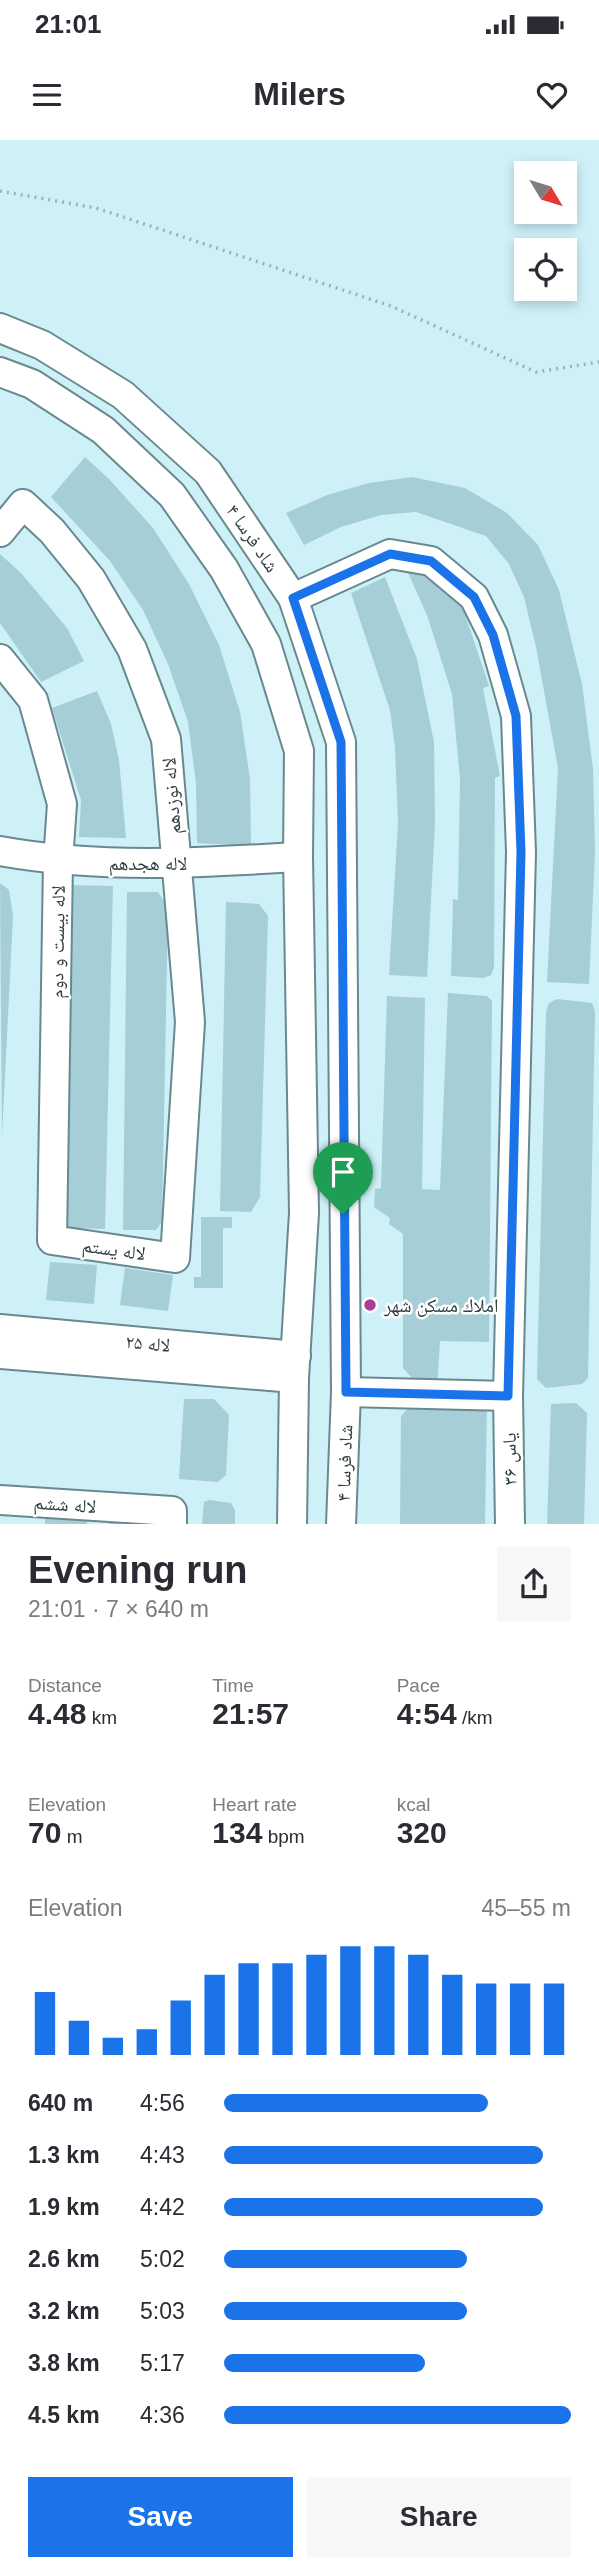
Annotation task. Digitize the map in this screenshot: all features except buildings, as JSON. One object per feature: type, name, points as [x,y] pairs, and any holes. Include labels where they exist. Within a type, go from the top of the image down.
[{"type":"street","name":"شاد فرسا ۴","points":[[0,328],[43,345],[123,396],[208,472],[293,598],[341,742],[346,1392],[341,1524]]},
{"type":"street","points":[[0,372],[32,384],[103,430],[172,495],[224,569],[266,644],[299,751],[298,857],[304,1213],[295,1367],[292,1524]]},
{"type":"street","name":"لاله نوزدهم","points":[[0,532],[23,504],[52,531],[91,579],[132,649],[166,739],[190,1022],[175,1258]]},
{"type":"street","name":"یاس ۳۶","points":[[293,598],[390,554],[431,561],[474,597],[493,635],[516,716],[521,852],[508,1396],[510,1524]]},
{"type":"street","name":"لاله بیست و دوم","points":[[0,659],[33,700],[62,804],[58,862],[52,1240]]},
{"type":"street","name":"لاله هجدهم","points":[[0,851],[58,862],[175,864],[298,857]]},
{"type":"street","points":[[304,1213],[343,1214]]},
{"type":"street","name":"لاله یستم","points":[[52,1240],[175,1258]]},
{"type":"street","name":"لاله ۲۵","points":[[0,1329],[295,1367]]},
{"type":"street","name":"لاله ۲۵","points":[[0,1354],[295,1367]]},
{"type":"street","points":[[346,1392],[508,1396]]},
{"type":"street","name":"لاله ششم","points":[[15,1509],[172,1518]]},
{"type":"path","points":[[0,191],[96,208],[378,301],[536,372],[599,362]]},
{"type":"place","name":"املاك مسكن شهر","points":[[370,1305]]},
{"type":"route","points":[[390,554],[431,561],[474,597],[493,635],[516,716],[521,852],[508,1396],[346,1392],[343,1214],[341,742],[293,598],[390,554]]}]
